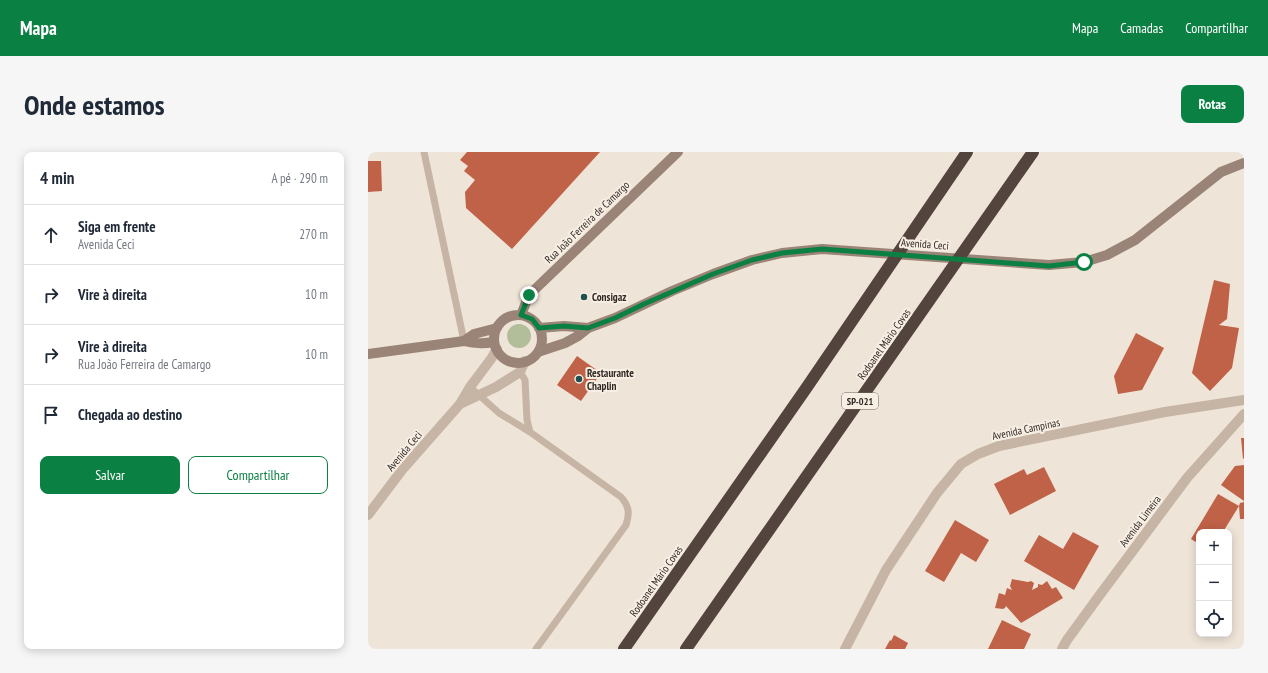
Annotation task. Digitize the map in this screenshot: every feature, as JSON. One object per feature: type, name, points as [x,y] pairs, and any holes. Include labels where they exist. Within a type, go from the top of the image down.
[{"type":"highway","name":"Rodoanel Mário Covas","points":[[624,649],[802,394],[967,152]]},
{"type":"highway","name":"Rodoanel Mário Covas","points":[[686,649],[1033,152]]},
{"type":"main road","name":"Rua João Ferreira de Camargo","points":[[521,315],[529,295],[678,152]]},
{"type":"main road","name":"Avenida Ceci","points":[[538,352],[565,343],[578,336],[588,328],[615,318],[658,297],[713,274],[752,260],[782,253],[822,249],[1049,266],[1084,262],[1107,255],[1135,240],[1221,172],[1244,163]]},
{"type":"main road","points":[[515,315],[521,315],[532,319],[542,334],[542,340],[538,352],[532,357],[526,361],[512,362],[500,355],[495,346],[494,334],[504,319],[515,315]]},
{"type":"main road","name":"Avenida Ceci","points":[[539,328],[564,326],[588,328]]},
{"type":"main road","points":[[464,341],[474,334],[497,328]]},
{"type":"main road","points":[[368,354],[464,341],[474,344],[495,346]]},
{"type":"street","name":"Avenida Ceci","points":[[368,515],[402,470],[460,404],[470,386],[491,359],[495,346]]},
{"type":"street","name":"Avenida Ceci","points":[[460,404],[496,387],[520,372],[526,361]]},
{"type":"street","name":"Avenida Campinas","points":[[845,649],[886,570],[937,493],[961,464],[978,454],[999,446],[1165,412],[1244,400]]},
{"type":"street","name":"Avenida Limeira","points":[[1062,649],[1099,596],[1187,478],[1244,414]]},
{"type":"lane","points":[[424,152],[464,341]]},
{"type":"lane","points":[[520,372],[525,380],[527,389],[526,409],[530,432]]},
{"type":"lane","points":[[470,386],[499,413],[530,432],[621,497],[627,503],[629,512],[626,525],[536,649]]},
{"type":"green space","points":[[519,324],[527,328],[531,336],[527,344],[519,348],[511,344],[507,336],[511,328]]},
{"type":"building","points":[[467,152],[600,152],[512,249],[466,208],[465,192],[475,180],[464,171],[468,166],[460,160]]},
{"type":"building","points":[[368,161],[381,161],[382,191],[368,192]]},
{"type":"building","points":[[1214,280],[1230,284],[1227,319],[1219,325],[1239,328],[1232,368],[1210,391],[1192,373]]},
{"type":"building","points":[[1136,333],[1164,348],[1142,390],[1118,394],[1114,376]]},
{"type":"building","name":"Restaurante Chaplin","points":[[577,356],[601,373],[581,401],[557,385]]},
{"type":"building","points":[[1241,438],[1244,438],[1243,459]]},
{"type":"building","points":[[1244,465],[1244,501],[1221,485],[1235,466]]},
{"type":"building","points":[[1044,467],[1056,491],[1010,515],[994,484],[1024,469],[1027,475]]},
{"type":"building","points":[[1218,494],[1239,506],[1225,529],[1197,529]]},
{"type":"building","points":[[1244,502],[1244,519],[1240,519],[1239,506],[1240,503]]},
{"type":"building","points":[[955,520],[989,540],[976,562],[961,553],[944,582],[925,571]]},
{"type":"building","points":[[1196,531],[1196,542],[1191,539]]},
{"type":"building","points":[[1073,532],[1099,546],[1074,590],[1024,561],[1039,535],[1063,549]]},
{"type":"building","points":[[1012,579],[1028,582],[1031,581],[1034,583],[1032,590],[1038,587],[1038,584],[1042,585],[1047,581],[1052,589],[1056,587],[1063,598],[1021,623],[1006,606],[1003,609],[995,608],[999,593],[1005,595],[1007,588],[1012,590],[1010,586]]},
{"type":"building","points":[[1002,620],[1031,634],[1024,649],[988,649]]},
{"type":"building","points":[[894,635],[908,643],[905,649],[885,649]]},
{"type":"place","name":"Consigaz","points":[[584,297]]},
{"type":"place","name":"Restaurante Chaplin","points":[[579,379]]},
{"type":"route","points":[[529,295],[521,315],[532,319],[539,328],[573,326],[588,328],[615,318],[672,291],[713,274],[752,260],[782,253],[822,249],[1049,266],[1084,262]]}]
